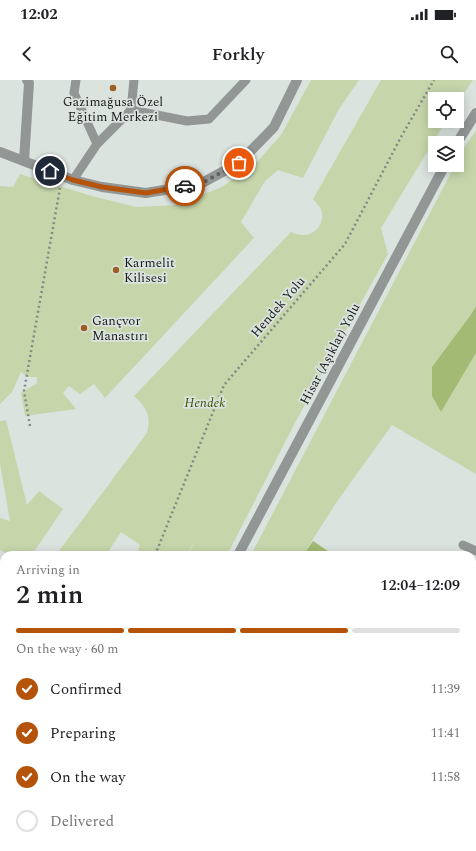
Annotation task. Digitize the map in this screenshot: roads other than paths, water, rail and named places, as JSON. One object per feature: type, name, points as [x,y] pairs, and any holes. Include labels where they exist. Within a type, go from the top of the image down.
[{"type":"street","points":[[24,161],[29,83],[27,80]]},
{"type":"street","points":[[0,152],[73,180],[102,187],[146,193],[200,184],[239,163],[269,132],[274,126],[297,80]]},
{"type":"street","points":[[461,136],[476,113]]},
{"type":"street","name":"Hisar (Aşıklar) Yolu","points":[[240,551],[441,172]]},
{"type":"lane","points":[[76,80],[74,93],[97,144]]},
{"type":"lane","points":[[73,180],[97,144],[131,110],[134,80]]},
{"type":"lane","points":[[131,110],[187,121],[209,119],[246,80]]},
{"type":"lane","points":[[464,545],[476,551]]},
{"type":"place","name":"Gazimağusa Özel Eğitim Merkezi","points":[[113,88]]},
{"type":"place","name":"Karmelit Kilisesi","points":[[116,270]]},
{"type":"place","name":"Gançvor Manastırı","points":[[84,328]]},
{"type":"park label","name":"Hendek","points":[[205,403]]}]
